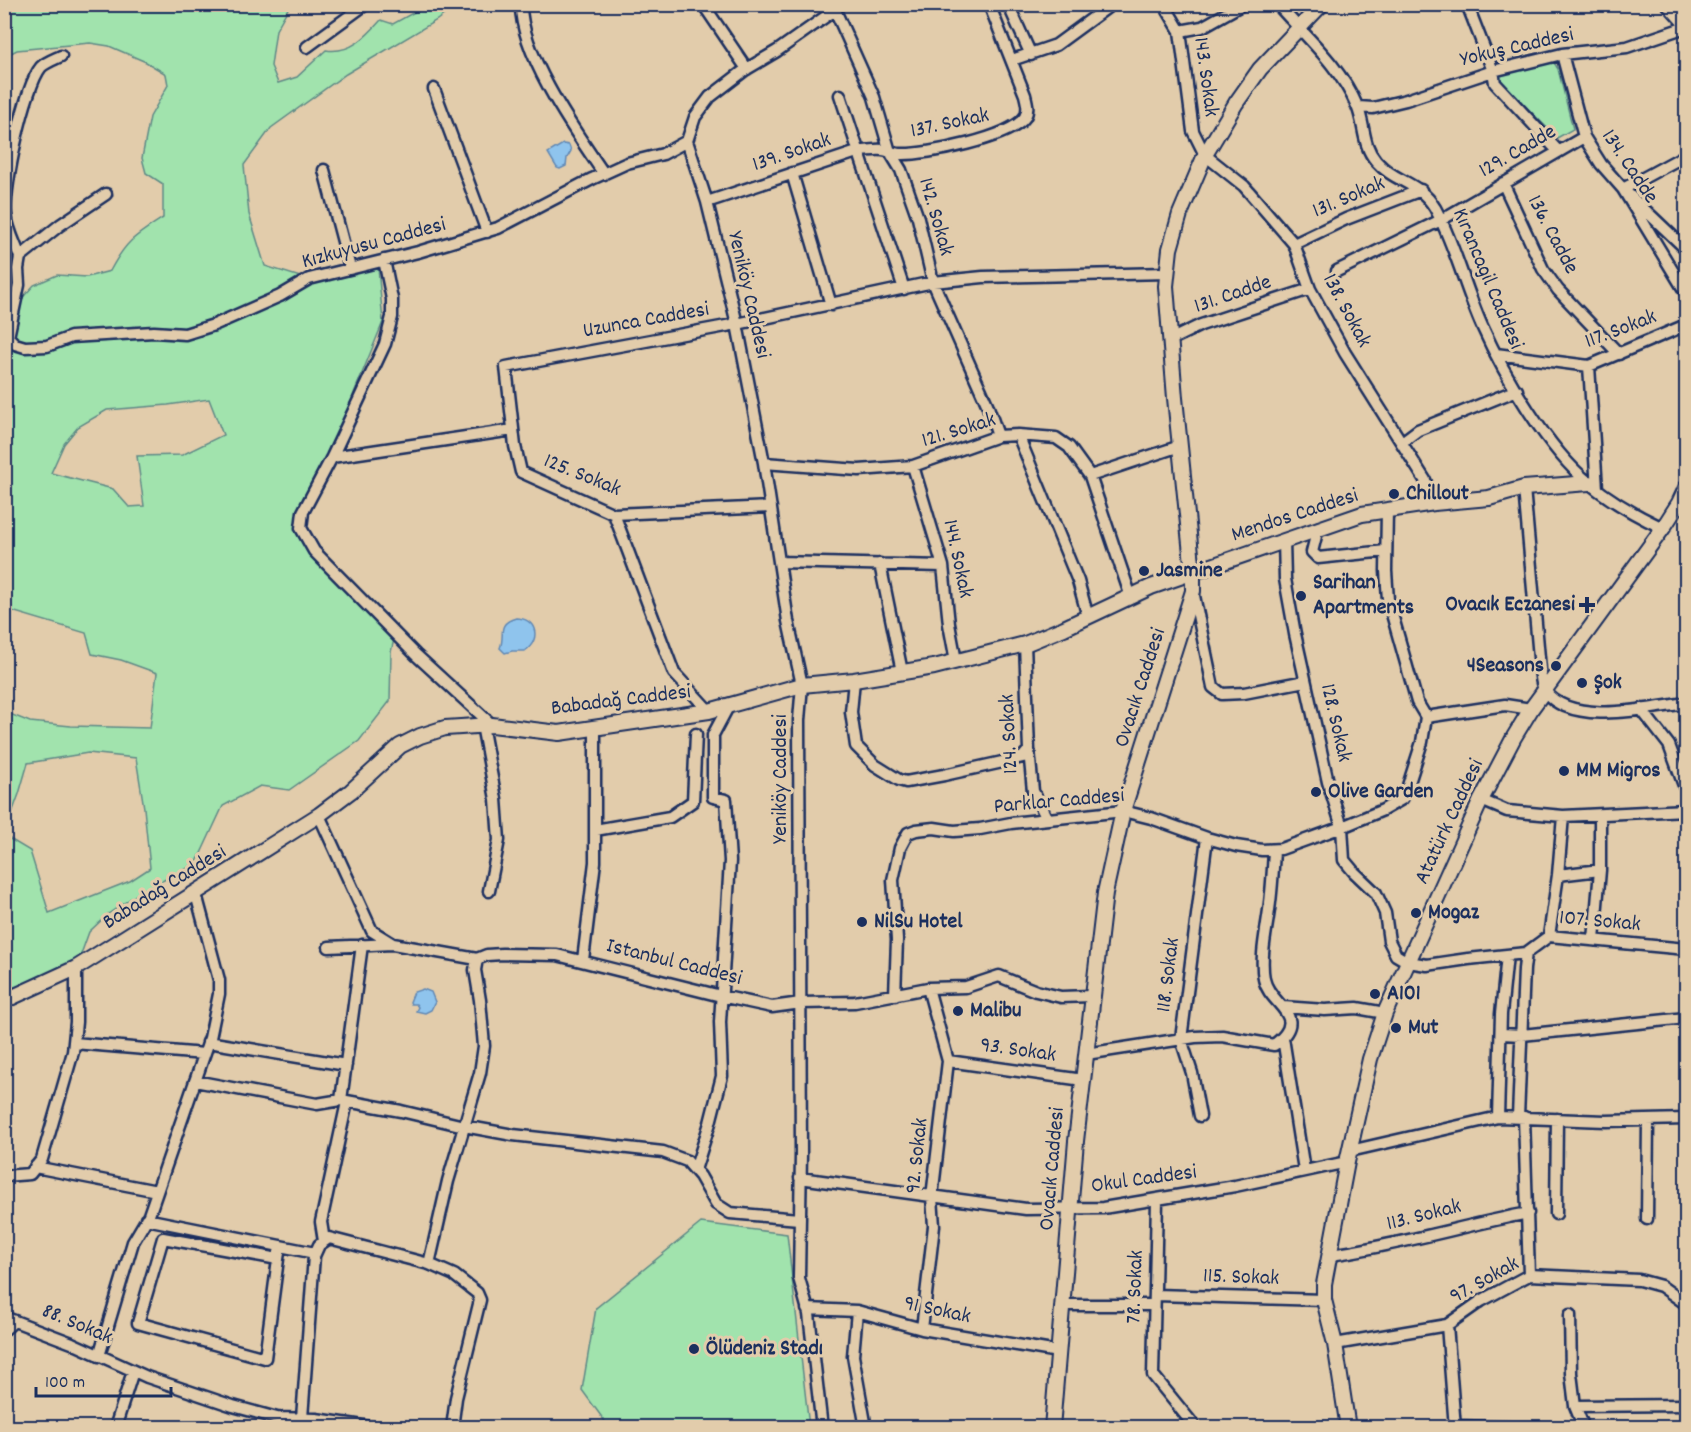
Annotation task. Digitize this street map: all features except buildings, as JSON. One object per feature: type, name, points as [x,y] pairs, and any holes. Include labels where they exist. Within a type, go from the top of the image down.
[{"type":"main road","name":"Ovacık Caddesi","points":[[1052,1428],[1070,1209],[1105,893],[1123,812],[1193,591],[1166,286],[1170,249],[1180,214],[1205,156],[1236,103],[1260,69],[1322,4]]},
{"type":"main road","points":[[1669,4],[1686,25]]},
{"type":"main road","name":"Mendos Caddesi","points":[[1193,573],[1362,514],[1434,503],[1489,498],[1524,488],[1593,486]]},
{"type":"main road","name":"Atatürk Caddesi","points":[[1348,1428],[1335,1344],[1324,1300],[1324,1284],[1370,1059],[1385,1012],[1482,800],[1514,738],[1544,690],[1663,528],[1684,505],[1686,488]]},
{"type":"main road","name":"Babadağ Caddesi","points":[[4,1001],[76,968],[196,894],[319,815],[351,791],[400,746],[420,736],[445,728],[487,725],[559,733],[595,728],[709,711],[802,686],[854,680],[956,661],[1025,644],[1151,587],[1193,573]]},
{"type":"street","points":[[307,47],[366,4]]},
{"type":"street","points":[[521,4],[524,33],[538,63],[561,109],[604,174]]},
{"type":"street","points":[[703,4],[747,69]]},
{"type":"street","points":[[989,4],[1012,60],[1056,45],[1112,4]]},
{"type":"street","points":[[1008,4],[1031,55]]},
{"type":"street","name":"143. Sokak","points":[[1164,4],[1180,31],[1193,130],[1205,156]]},
{"type":"street","points":[[1180,31],[1202,27],[1243,4]]},
{"type":"street","name":"Kırancagil Caddesi","points":[[1274,4],[1279,6],[1325,55],[1358,107],[1368,148],[1376,161],[1392,175],[1421,190],[1433,206],[1441,220],[1478,316],[1496,354],[1547,437],[1565,459],[1593,486],[1641,518],[1663,528]]},
{"type":"street","points":[[1467,4],[1495,83],[1558,151]]},
{"type":"street","points":[[687,141],[695,117],[710,97],[837,7]]},
{"type":"street","name":"142. Sokak","points":[[837,7],[874,97],[890,152],[901,170],[918,218],[933,282],[987,404],[998,436]]},
{"type":"street","name":"Yokuş Caddesi","points":[[1358,107],[1373,108],[1492,71],[1562,54],[1627,47],[1686,25]]},
{"type":"street","name":"134. Cadde","points":[[1562,54],[1584,137],[1601,164],[1623,189],[1686,293]]},
{"type":"street","points":[[61,56],[42,66],[31,85],[16,144],[6,201],[6,215],[20,257],[60,225],[106,194]]},
{"type":"street","name":"137. Sokak","points":[[890,152],[901,154],[953,147],[1014,128],[1024,117],[1028,108],[1026,94],[1012,60]]},
{"type":"street","points":[[434,89],[487,232]]},
{"type":"street","points":[[840,95],[904,289]]},
{"type":"street","name":"129. Cadde","points":[[1337,271],[1441,220],[1584,137]]},
{"type":"street","name":"Kızkuyusu Caddesi","points":[[20,257],[19,285],[8,337],[15,344],[25,347],[47,346],[71,337],[154,332],[185,333],[214,325],[280,296],[309,279],[457,242],[487,232],[627,163],[663,154],[687,141]]},
{"type":"street","name":"Yeniköy Caddesi","points":[[687,141],[707,202],[736,324],[764,463],[788,621],[802,686],[799,720],[800,1278],[807,1309],[822,1428]]},
{"type":"street","name":"139. Sokak","points":[[707,202],[860,151],[890,152]]},
{"type":"street","points":[[1686,155],[1623,189],[1686,249]]},
{"type":"street","name":"138. Sokak","points":[[1205,156],[1244,186],[1294,244],[1310,289],[1346,353],[1425,480],[1434,503]]},
{"type":"street","points":[[324,170],[350,268]]},
{"type":"street","points":[[792,173],[831,304]]},
{"type":"street","name":"136. Cadde","points":[[1503,183],[1543,269],[1557,290],[1619,354]]},
{"type":"street","name":"131. Sokak","points":[[1294,244],[1346,219],[1421,190]]},
{"type":"street","points":[[384,260],[392,299],[392,317],[385,344],[332,458],[303,512],[302,528],[314,551],[487,725],[499,840],[489,891]]},
{"type":"street","name":"Uzunca Caddesi","points":[[506,367],[736,324],[933,282],[983,277],[1168,273]]},
{"type":"street","name":"131. Cadde","points":[[1170,340],[1201,325],[1310,289]]},
{"type":"street","name":"117. Sokak","points":[[1496,354],[1588,366],[1686,325]]},
{"type":"street","points":[[1588,366],[1593,486]]},
{"type":"street","name":"125. Sokak","points":[[506,367],[513,430],[521,472],[614,514],[771,507]]},
{"type":"street","points":[[1402,442],[1418,430],[1517,390]]},
{"type":"street","points":[[332,458],[513,430]]},
{"type":"street","points":[[1017,435],[1078,581],[1088,617]]},
{"type":"street","name":"121. Sokak","points":[[764,463],[859,470],[913,466],[998,436],[1056,438],[1069,447],[1090,476],[1131,597]]},
{"type":"street","points":[[1090,476],[1180,446]]},
{"type":"street","name":"144. Sokak","points":[[913,466],[943,566],[956,661]]},
{"type":"street","points":[[1524,488],[1540,669],[1544,690],[1564,707],[1595,712],[1686,703]]},
{"type":"street","points":[[1387,510],[1388,600],[1417,702],[1426,717],[1505,705],[1531,709]]},
{"type":"street","points":[[614,514],[674,673],[709,711]]},
{"type":"street","points":[[1318,528],[1312,552],[1318,558],[1386,551]]},
{"type":"street","name":"128. Sokak","points":[[1284,540],[1285,579],[1328,782],[1342,827],[1344,860],[1376,893],[1385,914],[1389,941],[1396,955],[1408,962]]},
{"type":"street","points":[[779,562],[943,566]]},
{"type":"street","points":[[880,564],[902,672]]},
{"type":"street","points":[[1193,591],[1213,687],[1222,694],[1244,693],[1305,681]]},
{"type":"street","name":"124. Sokak","points":[[1025,644],[1033,791],[1047,819]]},
{"type":"street","points":[[854,680],[851,712],[856,746],[875,765],[899,780],[906,782],[944,775],[1023,757],[1029,750]]},
{"type":"street","points":[[695,1170],[723,1076],[720,1022],[730,861],[726,800],[713,797],[713,735],[729,705]]},
{"type":"street","points":[[1641,709],[1669,746],[1686,791]]},
{"type":"street","name":"Parklar Caddesi","points":[[895,995],[897,940],[893,880],[900,848],[908,833],[934,828],[954,831],[980,829],[1011,823],[1123,812],[1151,818],[1207,838],[1262,850],[1290,847],[1383,810],[1402,799],[1422,742],[1426,717]]},
{"type":"street","points":[[583,960],[595,862],[595,728]]},
{"type":"street","points":[[595,830],[670,817],[693,801],[696,734]]},
{"type":"street","points":[[1482,800],[1507,811],[1563,816],[1686,810]]},
{"type":"street","name":"Istanbul Caddesi","points":[[319,815],[372,931],[393,944],[477,959],[487,955],[557,955],[771,1007],[801,1003],[855,1002],[928,988],[966,987],[999,976],[1036,991],[1061,997],[1092,996]]},
{"type":"street","points":[[1594,940],[1600,870],[1600,815]]},
{"type":"street","points":[[1548,936],[1558,875],[1563,816]]},
{"type":"street","name":"118. Sokak","points":[[1200,1116],[1192,1073],[1181,1039],[1207,838]]},
{"type":"street","points":[[1086,1054],[1181,1039],[1222,1036],[1274,1045],[1283,1038],[1289,1029],[1289,1018],[1265,984],[1262,964],[1272,890],[1274,850]]},
{"type":"street","points":[[1558,875],[1600,870]]},
{"type":"street","points":[[99,1356],[133,1242],[146,1219],[157,1191],[208,1042],[219,994],[219,980],[196,894]]},
{"type":"street","name":"107. Sokak","points":[[1526,953],[1548,936],[1686,949]]},
{"type":"street","points":[[329,947],[393,944]]},
{"type":"street","points":[[324,1241],[321,1222],[344,1101],[346,1065],[362,945]]},
{"type":"street","points":[[1408,962],[1427,965],[1526,953],[1521,1117],[1528,1213],[1529,1275]]},
{"type":"street","points":[[1498,1117],[1507,955]]},
{"type":"street","points":[[429,1264],[448,1181],[480,1073],[484,1046],[475,970],[477,959]]},
{"type":"street","points":[[4,1176],[30,1174],[42,1158],[74,1043],[76,968]]},
{"type":"street","name":"92. Sokak","points":[[922,1329],[934,1226],[932,1197],[948,1061],[928,988]]},
{"type":"street","points":[[1283,1007],[1325,1010],[1357,1008],[1385,1012]]},
{"type":"street","points":[[1502,1034],[1522,1035],[1686,1018]]},
{"type":"street","points":[[1283,1038],[1304,1170]]},
{"type":"street","points":[[208,1042],[346,1065]]},
{"type":"street","points":[[74,1043],[204,1054]]},
{"type":"street","name":"93. Sokak","points":[[948,1061],[1083,1080]]},
{"type":"street","points":[[195,1081],[317,1104],[344,1101],[465,1126],[559,1142],[663,1152],[687,1161],[716,1204],[730,1213],[799,1219]]},
{"type":"street","name":"Okul Caddesi","points":[[801,1178],[1026,1209],[1103,1208],[1157,1201],[1235,1186],[1304,1170],[1498,1117],[1648,1121],[1686,1119]]},
{"type":"street","points":[[1556,1214],[1557,1119]]},
{"type":"street","points":[[1647,1219],[1648,1121]]},
{"type":"street","points":[[35,1167],[157,1191]]},
{"type":"street","name":"78. Sokak","points":[[1157,1201],[1153,1375],[1196,1428]]},
{"type":"street","name":"113. Sokak","points":[[1330,1255],[1368,1250],[1528,1213]]},
{"type":"street","points":[[146,1219],[315,1253]]},
{"type":"street","points":[[278,1259],[163,1238],[138,1323],[265,1358],[280,1246]]},
{"type":"street","points":[[302,1418],[315,1253],[319,1245],[329,1238],[429,1264],[454,1275],[477,1293],[480,1300],[456,1398],[452,1428]]},
{"type":"street","name":"97. Sokak","points":[[1335,1344],[1447,1326],[1481,1301],[1529,1275],[1639,1280],[1661,1286],[1686,1304]]},
{"type":"street","name":"115. Sokak","points":[[1062,1305],[1155,1300],[1324,1300]]},
{"type":"street","name":"91 Sokak","points":[[807,1309],[857,1311],[922,1329],[1058,1352]]},
{"type":"street","points":[[857,1311],[853,1356],[866,1428]]},
{"type":"street","points":[[1570,1315],[1571,1373],[1575,1406],[1584,1428]]},
{"type":"street","points":[[4,1330],[9,1319]]},
{"type":"street","name":"88. Sokak","points":[[9,1319],[189,1392],[289,1423],[302,1418],[377,1428]]},
{"type":"street","points":[[1447,1326],[1455,1427],[1532,1428]]},
{"type":"street","points":[[115,1428],[133,1371]]},
{"type":"street","points":[[1575,1406],[1686,1405]]},
{"type":"green space","points":[[5,5],[290,5],[276,30],[271,66],[278,83],[297,77],[326,50],[335,51],[357,43],[381,20],[393,24],[427,5],[457,5],[437,20],[346,74],[271,128],[244,165],[249,214],[265,266],[316,282],[378,268],[383,322],[354,393],[332,457],[303,512],[308,541],[395,635],[391,652],[390,701],[359,741],[289,790],[260,786],[223,806],[196,864],[142,891],[108,914],[89,932],[76,968],[5,1001],[5,836],[30,851],[49,913],[130,881],[150,868],[136,758],[88,753],[28,763],[5,832],[5,712],[30,722],[71,726],[150,728],[157,673],[121,660],[92,654],[86,633],[5,609],[4,305],[15,306],[34,285],[57,275],[87,277],[110,271],[132,240],[163,218],[163,184],[146,173],[142,158],[150,117],[168,85],[166,74],[146,62],[109,46],[90,43],[17,50],[5,56]],"holes":[[[209,399],[223,435],[182,455],[137,456],[144,506],[129,507],[113,489],[51,473],[64,444],[78,427],[107,410]]]},
{"type":"green space","points":[[1553,61],[1558,69],[1573,129],[1557,138],[1499,79],[1502,74]]},
{"type":"green space","name":"Ölüdeniz Stadı","points":[[701,1223],[787,1234],[809,1427],[609,1427],[582,1390],[596,1308]]},
{"type":"water","points":[[563,144],[569,145],[571,151],[566,166],[560,169],[548,153]]},
{"type":"water","points":[[516,618],[528,621],[532,625],[534,641],[525,651],[505,653],[500,648],[502,630],[505,623]]},
{"type":"water","points":[[423,989],[431,992],[435,1002],[431,1010],[425,1013],[416,1011],[418,1007],[416,1004],[410,1002],[414,992]]},
{"type":"place","name":"Chillout","points":[[1394,494]]},
{"type":"place","name":"Jasmine","points":[[1144,571]]},
{"type":"place","name":"Sarihan Apartments","points":[[1301,596]]},
{"type":"place","name":"Ovacık Eczanesi","points":[[1587,605]]},
{"type":"place","name":"4Seasons","points":[[1556,666]]},
{"type":"place","name":"Şok","points":[[1582,683]]},
{"type":"place","name":"MM Migros","points":[[1564,771]]},
{"type":"place","name":"Olive Garden","points":[[1316,792]]},
{"type":"place","name":"Mogaz","points":[[1416,913]]},
{"type":"place","name":"NilSu Hotel","points":[[862,922]]},
{"type":"place","name":"A101","points":[[1375,994]]},
{"type":"place","name":"Malibu","points":[[958,1011]]},
{"type":"place","name":"Mut","points":[[1396,1028]]},
{"type":"place","name":"Ölüdeniz Stadı","points":[[694,1349]]}]
